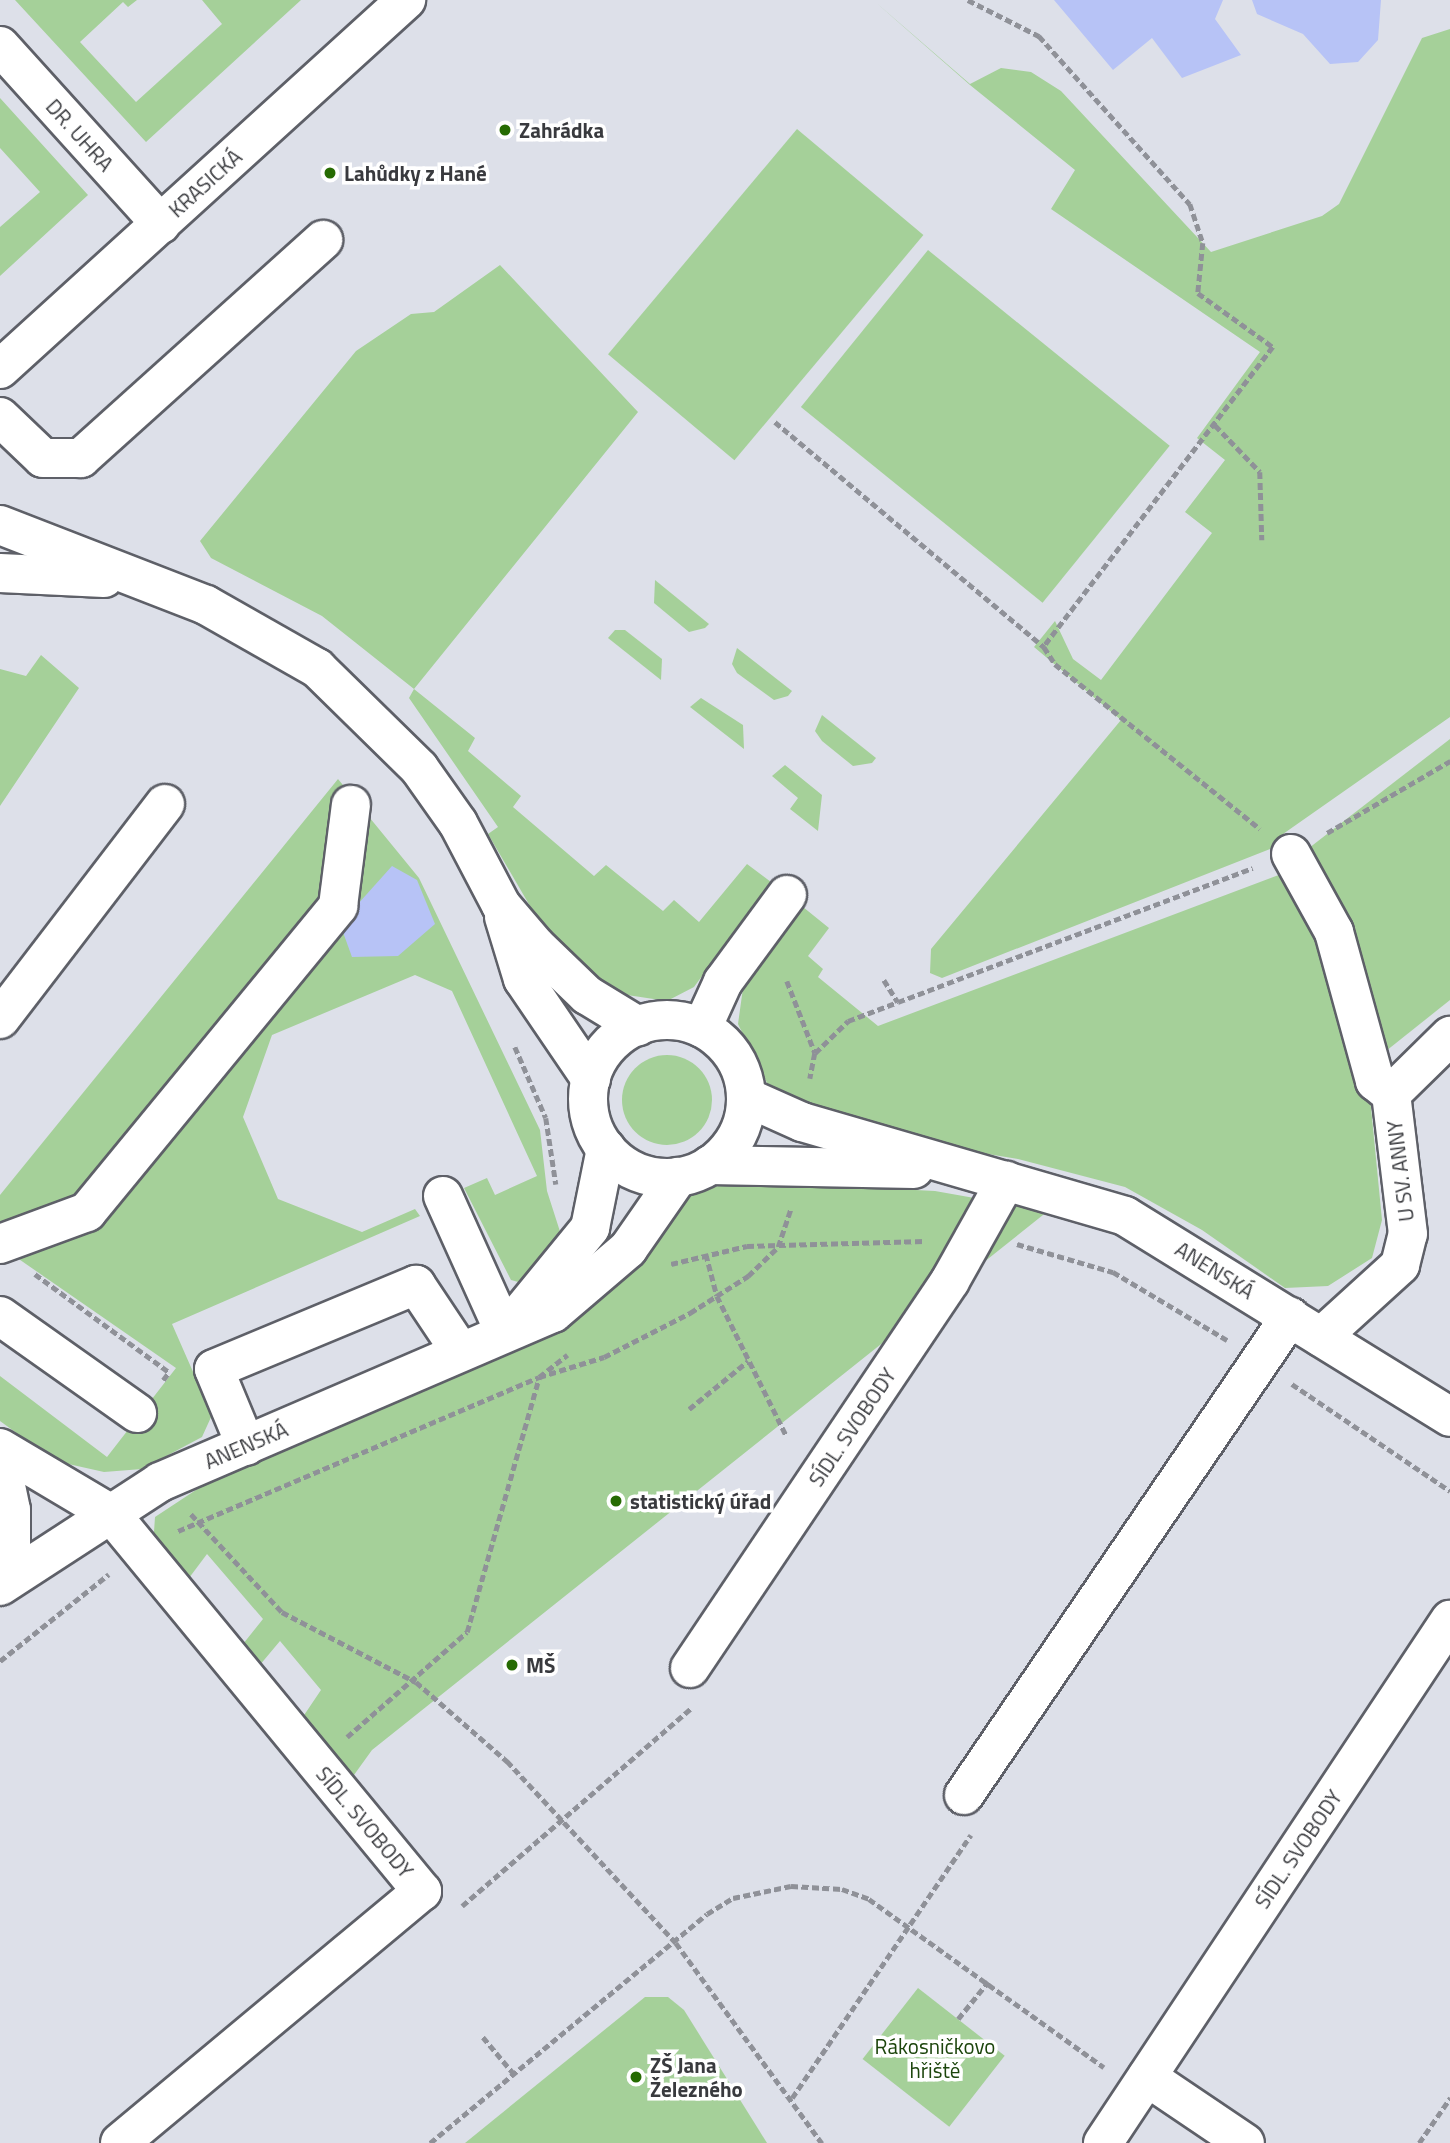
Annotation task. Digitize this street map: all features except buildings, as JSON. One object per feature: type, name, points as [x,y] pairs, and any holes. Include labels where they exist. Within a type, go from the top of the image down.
[{"type":"street","name":"KRASICKÁ","points":[[2,369],[406,0]]},
{"type":"street","name":"DR. UHRA","points":[[0,47],[161,224]]},
{"type":"street","points":[[0,417],[43,458],[81,458],[323,240]]},
{"type":"street","points":[[0,525],[254,629],[349,694],[431,784],[501,905],[571,983],[638,1026]]},
{"type":"street","points":[[0,573],[130,580]]},
{"type":"street","points":[[0,1019],[164,804]]},
{"type":"street","points":[[11,1255],[87,1212],[338,906],[351,806]]},
{"type":"street","points":[[1291,854],[1334,932],[1375,1081],[1391,1094]]},
{"type":"street","points":[[702,1028],[723,982],[787,895]]},
{"type":"street","points":[[501,905],[523,979],[591,1079]]},
{"type":"street","name":"ANENSKÁ","points":[[6,1581],[160,1482],[505,1331],[554,1313],[596,1280],[628,1249],[694,1171],[734,1141],[746,1097],[732,1054],[702,1028],[673,1020],[638,1026],[613,1042],[591,1079],[590,1116],[606,1149],[633,1171],[694,1171],[958,1170]]},
{"type":"street","name":"U SV. ANNY","points":[[1305,1327],[1400,1265],[1408,1234],[1391,1094],[1450,1036]]},
{"type":"street","name":"ANENSKÁ","points":[[746,1097],[802,1122],[958,1170],[1006,1181],[1125,1216],[1450,1418]]},
{"type":"street","name":"ANENSKÁ","points":[[505,1331],[587,1235],[603,1186],[606,1149]]},
{"type":"street","name":"SÍDL. SVOBODY","points":[[693,1685],[976,1238],[1006,1181]]},
{"type":"street","points":[[443,1196],[505,1331]]},
{"type":"street","points":[[246,1446],[214,1369],[416,1285],[460,1351]]},
{"type":"street","points":[[0,1315],[137,1413]]},
{"type":"street","points":[[964,1796],[1258,1360],[1305,1327]]},
{"type":"street","points":[[0,1448],[111,1514]]},
{"type":"street","points":[[0,1457],[11,1510],[6,1581]]},
{"type":"street","name":"SÍDL. SVOBODY","points":[[111,1514],[422,1891],[120,2143]]},
{"type":"street","name":"SÍDL. SVOBODY","points":[[1103,2143],[1450,1620]]},
{"type":"street","points":[[1142,2085],[1245,2143]]},
{"type":"path","points":[[968,0],[1040,36],[1190,204],[1203,243],[1198,293],[1273,347],[1044,646]]},
{"type":"path","points":[[775,422],[1044,646],[1055,664],[1291,854]]},
{"type":"path","points":[[1214,425],[1260,472],[1262,540]]},
{"type":"path","points":[[787,981],[815,1054],[848,1021],[1291,854],[1450,761]]},
{"type":"path","points":[[884,979],[898,1002]]},
{"type":"path","points":[[0,1661],[140,1549],[539,1377],[604,1357],[717,1296],[778,1247],[795,1196]]},
{"type":"path","points":[[677,1259],[778,1247],[976,1238],[1113,1272],[1258,1360],[1450,1491]]},
{"type":"path","points":[[706,1254],[717,1296],[786,1435]]},
{"type":"path","points":[[11,1255],[169,1371],[214,1369]]},
{"type":"path","points":[[689,1409],[748,1361]]},
{"type":"path","points":[[316,1762],[416,1682],[467,1632],[539,1377]]},
{"type":"path","points":[[199,1522],[282,1612],[416,1682],[464,1721],[676,1943],[822,2143]]},
{"type":"path","points":[[455,1911],[563,1822],[693,1685]]},
{"type":"path","points":[[430,2143],[733,1898],[791,1886],[842,1889],[910,1924],[988,1982],[1142,2085]]},
{"type":"path","points":[[958,2019],[988,1982]]},
{"type":"path","points":[[483,2037],[514,2074]]},
{"type":"path","points":[[1419,2143],[1450,2098]]},
{"type":"green space","points":[[15,0],[137,0],[128,7],[123,2],[80,42],[136,102],[222,24],[202,0],[301,0],[146,142]]},
{"type":"green space","points":[[873,0],[970,84],[1001,68],[1031,72],[1061,91],[1211,252],[1322,216],[1339,204],[1422,38],[1450,29],[1450,717],[1283,834],[1275,847],[942,978],[930,973],[931,949],[1121,720],[1034,647],[1055,621],[1073,659],[1101,680],[1212,533],[1185,512],[1225,460],[1197,438],[1260,352],[1051,209],[1075,170],[970,85]]},
{"type":"green space","points":[[0,98],[88,195],[0,276],[0,227],[40,192],[0,148]]},
{"type":"green space","points":[[797,129],[923,235],[734,460],[608,354]]},
{"type":"green space","points":[[928,250],[1170,446],[1043,603],[801,407]]},
{"type":"green space","points":[[500,265],[638,412],[414,689],[322,616],[211,558],[200,541],[356,351],[411,314],[434,312]]},
{"type":"green space","points":[[655,580],[709,624],[705,628],[689,632],[654,603]]},
{"type":"green space","points":[[615,630],[625,630],[662,659],[661,680],[608,638]]},
{"type":"green space","points":[[737,648],[792,691],[788,696],[774,700],[737,673],[732,664]]},
{"type":"green space","points":[[41,655],[79,688],[0,806],[0,669],[26,676]]},
{"type":"green space","points":[[414,689],[475,738],[468,751],[521,796],[513,807],[594,876],[606,865],[663,911],[674,900],[699,922],[747,864],[771,882],[694,987],[667,1001],[607,992],[548,937],[488,834],[498,827],[409,698]]},
{"type":"green space","points":[[701,698],[743,725],[744,749],[690,707]]},
{"type":"green space","points":[[822,715],[876,758],[872,763],[853,766],[822,741],[815,731]]},
{"type":"green space","points":[[1450,739],[1450,1000],[1381,1055],[1309,848]]},
{"type":"green space","points":[[785,765],[822,795],[818,831],[790,809],[798,798],[772,776]]},
{"type":"green space","points":[[338,779],[419,878],[540,1130],[547,1191],[564,1244],[522,1283],[511,1280],[464,1188],[487,1178],[495,1195],[537,1176],[452,991],[415,975],[272,1035],[243,1117],[278,1199],[362,1232],[415,1209],[420,1216],[172,1324],[212,1415],[202,1437],[142,1469],[104,1472],[55,1461],[0,1421],[0,1376],[107,1457],[176,1368],[0,1246],[0,1195]]},
{"type":"green space","points":[[1292,870],[1368,1077],[1382,1220],[1372,1258],[1328,1286],[1285,1288],[1202,1230],[1125,1187],[1018,1159],[879,1136],[771,1091],[738,1024],[743,988],[803,907],[829,928],[808,956],[823,969],[818,977],[878,1026]]},
{"type":"green space","points":[[667,1055],[684,1058],[699,1068],[709,1083],[712,1100],[709,1117],[699,1132],[684,1142],[667,1145],[650,1142],[635,1132],[625,1117],[622,1100],[625,1083],[635,1068],[650,1058]]},
{"type":"green space","points":[[736,1181],[935,1191],[1048,1211],[372,1750],[341,1793],[292,1733],[321,1690],[280,1641],[248,1679],[231,1659],[263,1619],[207,1554],[177,1594],[153,1546],[155,1517],[202,1486],[545,1337],[683,1196]]},
{"type":"green space","name":"Rákosničkovo hřiště","points":[[918,1988],[1005,2056],[949,2127],[863,2059]]},
{"type":"green space","name":"ZŠ Jana Železného","points":[[645,1997],[668,1997],[684,2010],[767,2143],[465,2143]]},
{"type":"water","points":[[1054,0],[1223,0],[1215,19],[1241,55],[1182,78],[1152,38],[1113,70]]},
{"type":"water","points":[[1252,0],[1381,0],[1378,40],[1358,62],[1330,64],[1303,34],[1257,14]]},
{"type":"water","points":[[392,866],[417,880],[435,924],[398,956],[352,957],[340,924]]},
{"type":"place","name":"Zahrádka","points":[[505,130]]},
{"type":"place","name":"Lahůdky z Hané","points":[[330,173]]},
{"type":"place","name":"statistický úřad","points":[[616,1501]]},
{"type":"place","name":"MŠ","points":[[512,1665]]},
{"type":"place","name":"ZŠ Jana Železného","points":[[636,2077]]}]
